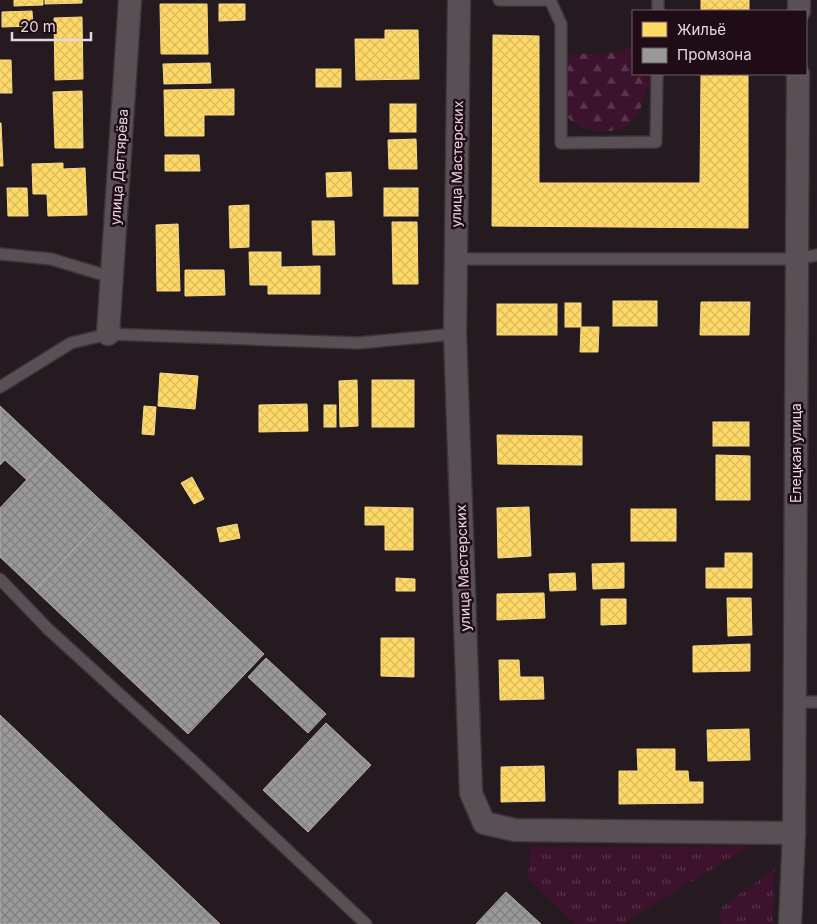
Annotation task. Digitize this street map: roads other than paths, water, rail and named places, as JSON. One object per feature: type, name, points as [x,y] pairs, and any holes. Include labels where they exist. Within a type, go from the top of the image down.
[{"type":"street","name":"улица Дегтярёва","points":[[108,334],[130,0]]},
{"type":"street","name":"улица Мастерских","points":[[459,0],[454,334],[471,793],[484,824],[516,830],[794,833]]},
{"type":"street","name":"Елецкая улица","points":[[790,924],[794,833],[806,702],[807,257],[798,75]]},
{"type":"lane","points":[[499,0],[550,0],[562,24],[561,143],[656,142],[657,75]]},
{"type":"lane","points":[[0,254],[51,258],[111,277]]},
{"type":"lane","points":[[456,259],[807,257]]},
{"type":"lane","points":[[0,387],[71,343],[108,334],[358,343],[454,334]]},
{"type":"lane","points":[[0,579],[48,629],[194,762],[366,924]]}]
